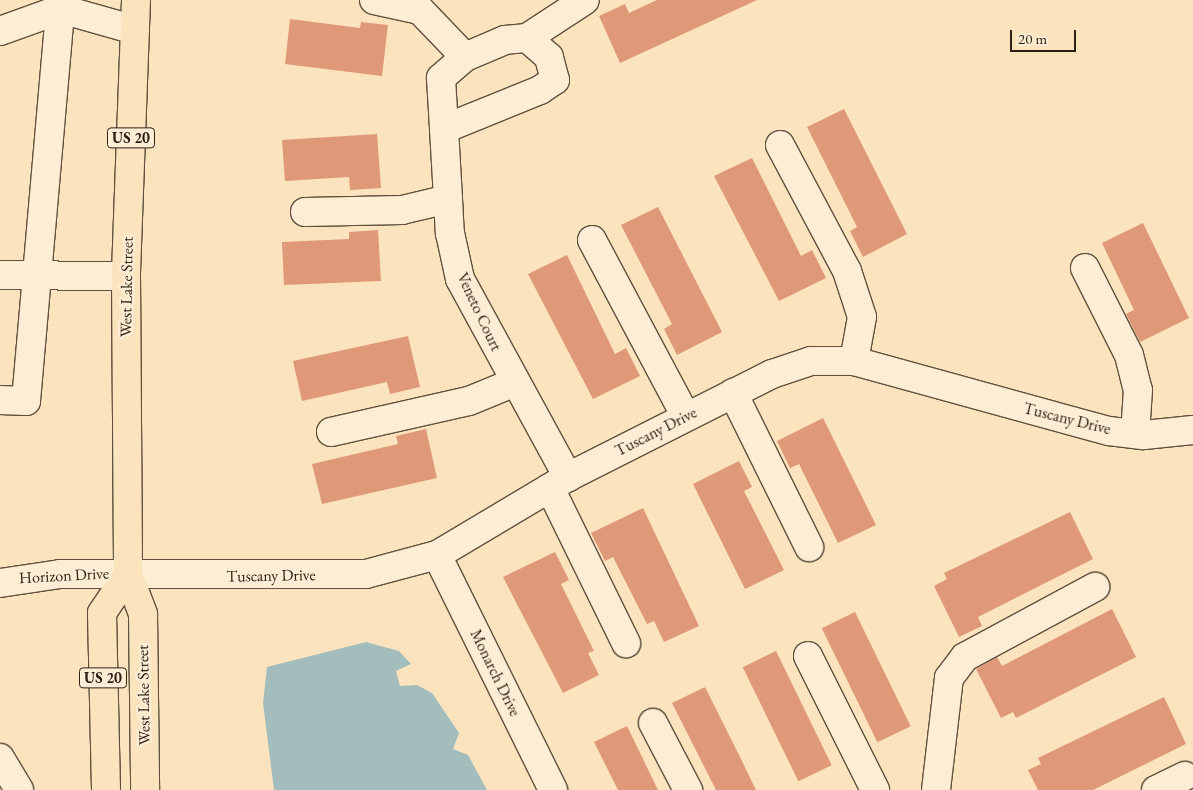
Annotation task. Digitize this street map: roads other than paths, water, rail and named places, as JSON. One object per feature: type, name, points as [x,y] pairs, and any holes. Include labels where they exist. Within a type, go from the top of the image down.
[{"type":"highway","name":"West Lake Street","points":[[136,0],[126,276],[128,574],[143,614],[145,790]]},
{"type":"highway","name":"US 20","points":[[106,790],[102,613],[128,574]]},
{"type":"street","points":[[374,0],[420,10],[465,57]]},
{"type":"street","points":[[444,130],[555,80],[549,57],[527,38],[583,0]]},
{"type":"street","points":[[0,31],[61,4],[135,30]]},
{"type":"street","points":[[0,400],[26,401],[61,4]]},
{"type":"street","name":"Veneto Court","points":[[527,38],[506,40],[465,57],[441,78],[448,199],[460,279],[514,382],[559,482],[626,643]]},
{"type":"street","points":[[780,145],[847,271],[862,317],[854,361]]},
{"type":"street","points":[[305,212],[402,210],[448,199]]},
{"type":"street","points":[[592,240],[686,417]]},
{"type":"street","points":[[1085,268],[1129,355],[1138,390],[1135,434]]},
{"type":"street","points":[[0,275],[126,276]]},
{"type":"street","name":"Tuscany Drive","points":[[128,574],[366,574],[437,556],[559,482],[733,393],[810,361],[854,361],[1079,424],[1135,434],[1193,430]]},
{"type":"street","points":[[331,432],[469,401],[514,382]]},
{"type":"street","points":[[733,393],[809,547]]},
{"type":"street","name":"Monarch Drive","points":[[437,556],[553,790]]},
{"type":"street","name":"Horizon Drive","points":[[0,583],[18,577],[128,574]]},
{"type":"street","points":[[936,790],[949,678],[964,657],[1095,587]]},
{"type":"street","points":[[808,656],[875,790]]},
{"type":"street","points":[[653,723],[688,790]]},
{"type":"street","points":[[0,758],[19,790]]},
{"type":"street","points":[[1156,790],[1184,776]]},
{"type":"water","points":[[366,642],[399,651],[411,664],[396,671],[400,686],[417,685],[432,693],[459,733],[453,749],[468,755],[487,790],[274,790],[263,703],[267,667]]}]
